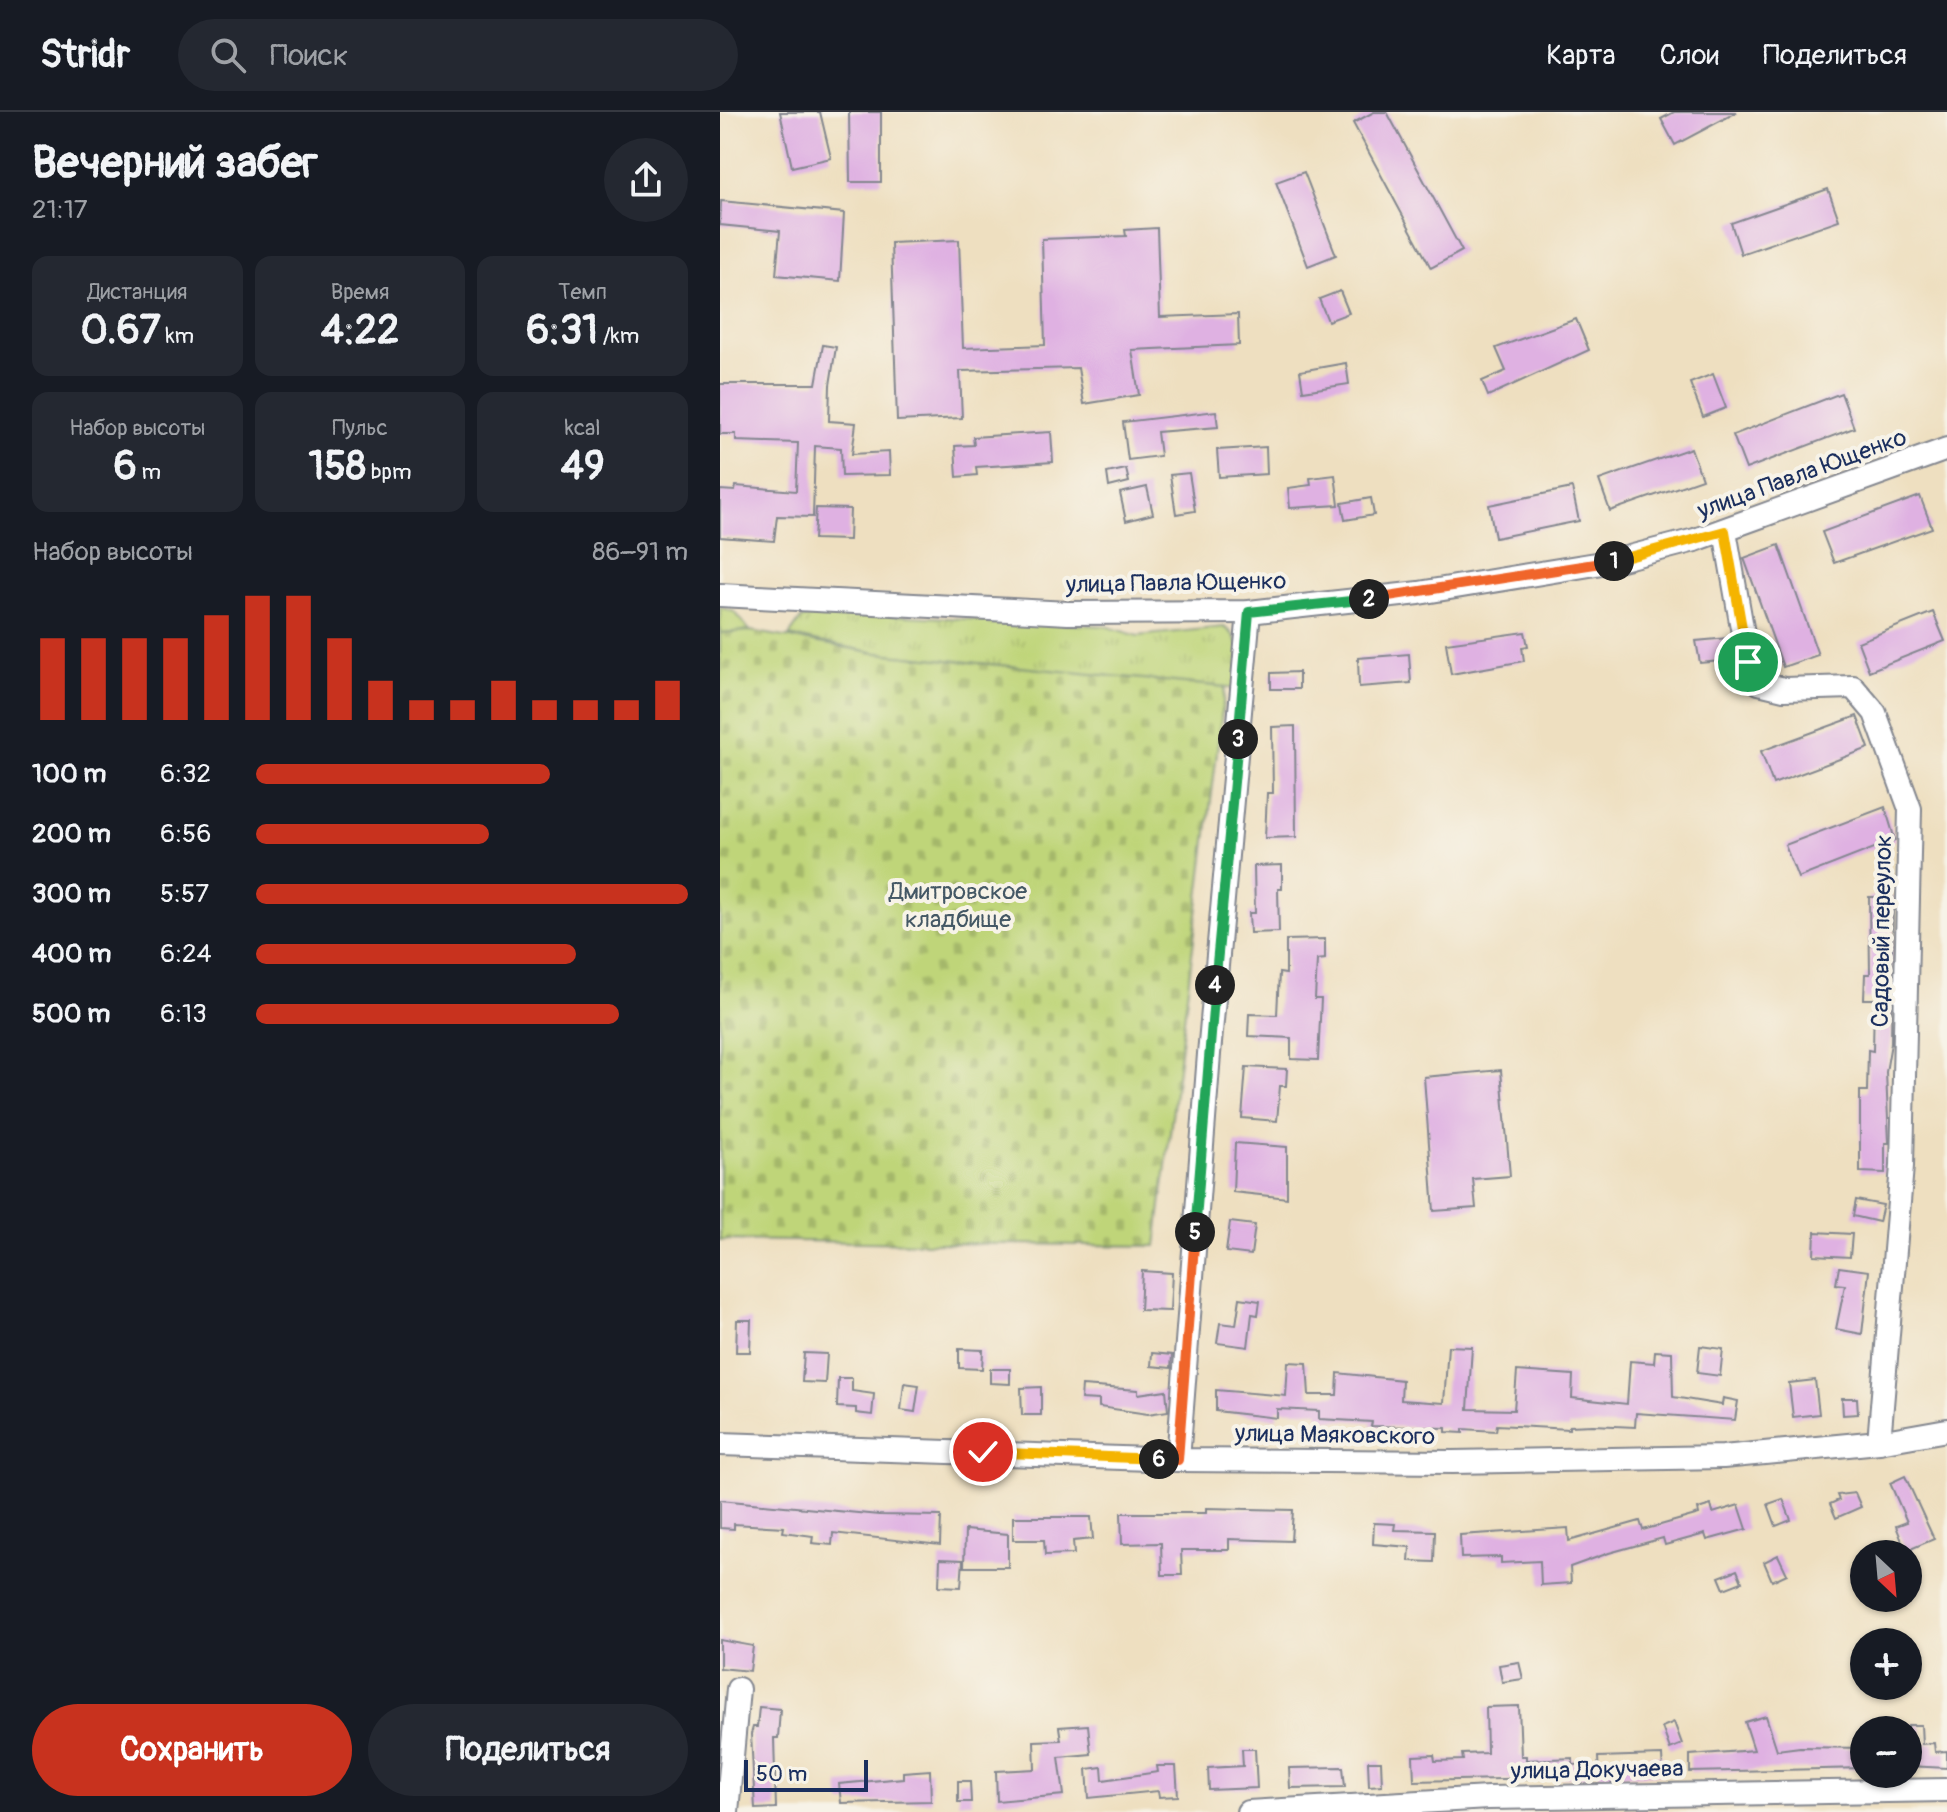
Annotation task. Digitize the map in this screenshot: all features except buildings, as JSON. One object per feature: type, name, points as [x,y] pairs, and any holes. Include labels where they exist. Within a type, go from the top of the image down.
[{"type":"street","name":"улица Павла Ющенко","points":[[720,595],[1068,613],[1249,612],[1540,574],[1614,561],[1725,531],[1947,449]]},
{"type":"street","name":"Садовый переулок","points":[[1725,531],[1748,662],[1759,683],[1784,689],[1853,687],[1875,713],[1910,809],[1902,1166],[1879,1442]]},
{"type":"street","points":[[1178,1460],[1209,1054],[1249,612]]},
{"type":"street","name":"улица Маяковского","points":[[720,1444],[1178,1460],[1453,1462],[1723,1457],[1879,1442],[1947,1430]]},
{"type":"street","points":[[727,1812],[738,1689]]},
{"type":"street","name":"улица Докучаева","points":[[1248,1812],[1488,1798],[1947,1790]]},
{"type":"green space","points":[[720,607],[735,612],[750,631],[720,633]]},
{"type":"green space","points":[[829,612],[1105,626],[1138,636],[1224,627],[1231,632],[1238,646],[1237,689],[877,653],[789,636],[801,619]]},
{"type":"green space","name":"Дмитровское кладбище","points":[[750,631],[877,653],[1225,687],[1156,1246],[720,1240],[720,633]]},
{"type":"route","points":[[983,1452],[1178,1460],[1209,1054],[1249,612],[1419,593],[1525,577],[1614,561],[1725,531],[1748,662]]}]
